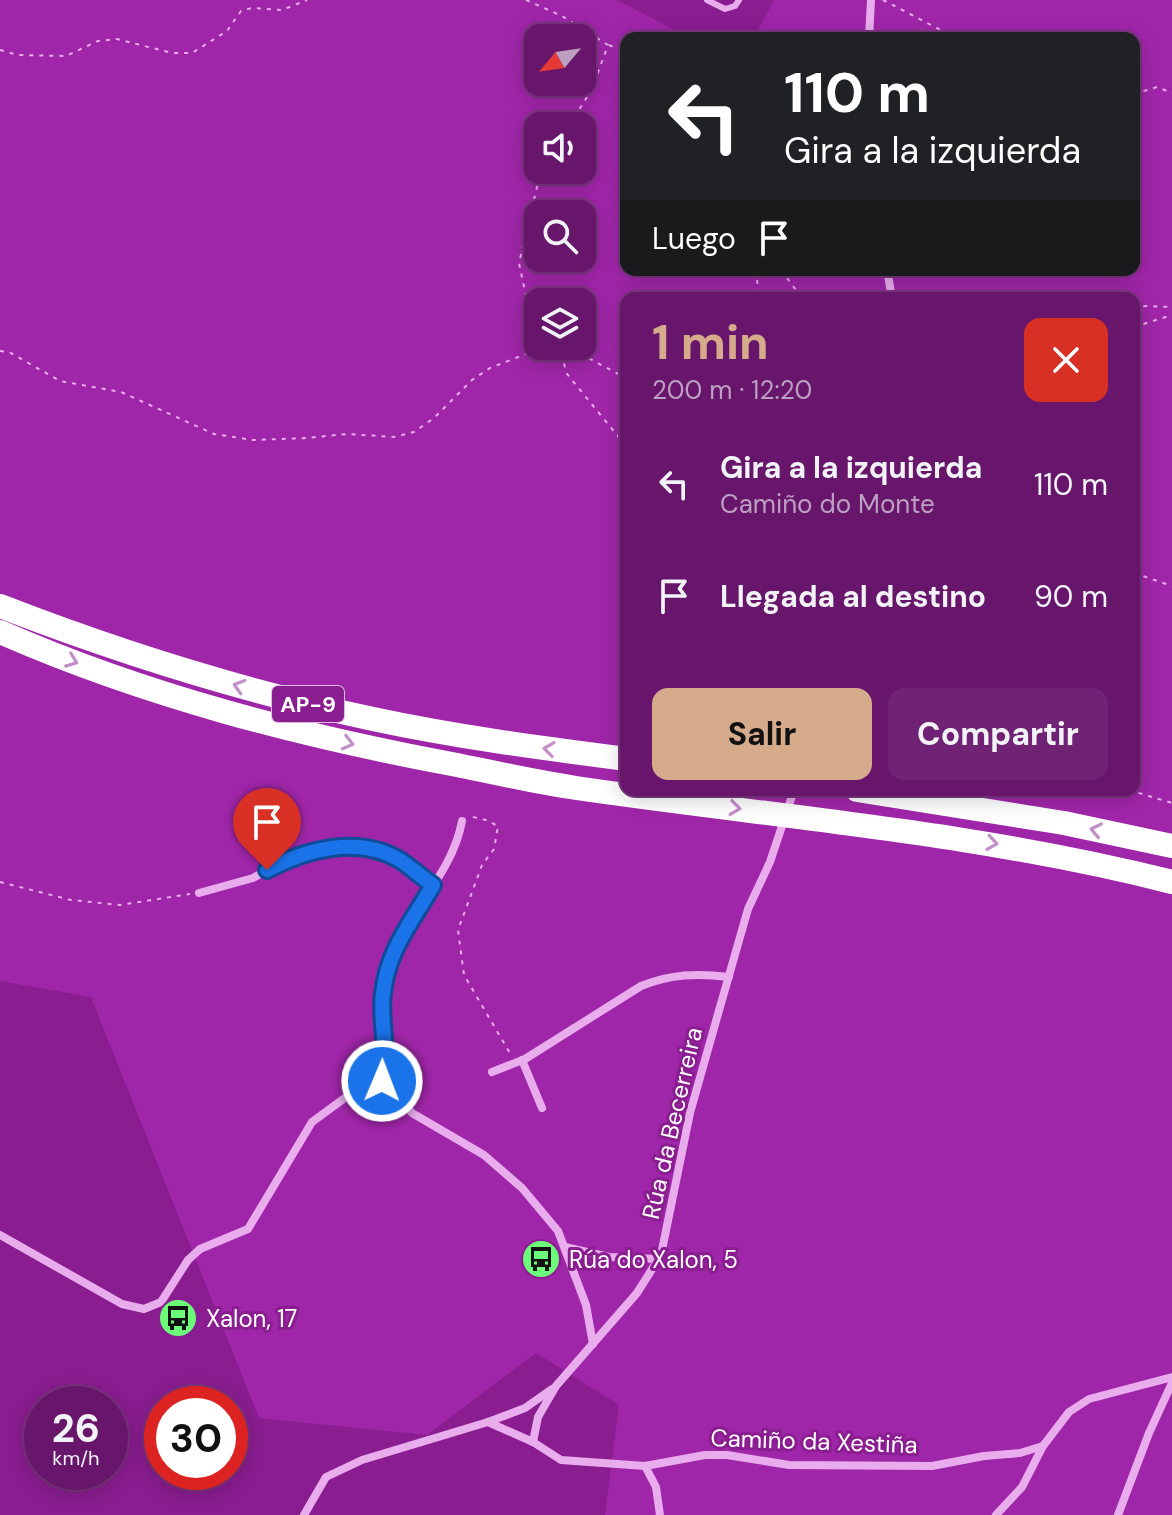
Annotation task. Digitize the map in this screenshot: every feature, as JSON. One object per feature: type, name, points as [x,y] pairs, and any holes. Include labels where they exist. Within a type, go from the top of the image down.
[{"type":"highway","name":"AP-9","points":[[0,606],[78,637],[256,691],[373,719],[476,738],[620,758]]},
{"type":"highway","name":"AP-9","points":[[0,632],[115,677],[217,710],[369,749],[574,788],[620,794]]},
{"type":"highway","name":"AP-9","points":[[639,796],[996,844],[1101,863],[1172,882]]},
{"type":"highway","points":[[895,796],[1064,823],[1172,846]]},
{"type":"street","points":[[869,32],[871,0]]},
{"type":"street","name":"Rúa da Becerreira","points":[[533,1442],[538,1417],[556,1386],[637,1293],[659,1259],[690,1113],[748,909],[770,862],[792,796]]},
{"type":"street","points":[[382,1081],[386,1067],[382,1031],[387,971],[402,933],[458,841],[462,821]]},
{"type":"street","points":[[199,893],[253,878],[282,862],[323,849],[348,846],[371,848],[397,859],[433,885]]},
{"type":"street","points":[[492,1072],[519,1061],[641,986],[661,978],[698,973],[729,977]]},
{"type":"street","points":[[519,1061],[542,1108]]},
{"type":"street","points":[[0,1235],[122,1304],[144,1309],[161,1302],[188,1260],[200,1249],[248,1229],[312,1122],[353,1092],[382,1081]]},
{"type":"street","points":[[382,1081],[393,1089],[412,1113],[484,1155],[522,1188],[558,1231],[586,1305],[593,1344]]},
{"type":"street","points":[[565,1247],[594,1251],[609,1257],[659,1259]]},
{"type":"street","points":[[996,1515],[1022,1487],[1043,1446],[1069,1412],[1089,1399],[1172,1380]]},
{"type":"street","points":[[1118,1515],[1172,1380]]},
{"type":"street","name":"Rúa da Becerreira","points":[[304,1515],[326,1477],[362,1460],[525,1408],[556,1386]]},
{"type":"street","name":"Camiño da Xestiña","points":[[488,1422],[533,1442],[561,1460],[645,1466],[705,1455],[727,1455],[789,1465],[932,1466],[1020,1453],[1043,1446]]},
{"type":"street","points":[[645,1466],[656,1487],[660,1515]]},
{"type":"lane","points":[[707,0],[725,9],[735,6],[739,0]]},
{"type":"path","points":[[0,50],[18,55],[66,56],[98,41],[117,39],[172,53],[192,53],[227,31],[241,11],[252,8],[282,10],[307,0]]},
{"type":"path","points":[[526,0],[562,16],[620,50]]},
{"type":"path","points":[[883,0],[944,32]]},
{"type":"path","points":[[578,112],[592,89],[608,45]]},
{"type":"path","points":[[1140,92],[1157,87],[1172,93]]},
{"type":"path","points":[[524,288],[519,263],[538,184]]},
{"type":"path","points":[[1140,308],[1172,307]]},
{"type":"path","points":[[1140,325],[1172,315]]},
{"type":"path","points":[[0,351],[9,352],[60,381],[121,392],[214,434],[253,440],[347,434],[394,437],[414,432],[434,418],[472,380],[490,368],[524,355]]},
{"type":"path","points":[[563,360],[567,374],[620,439]]},
{"type":"path","points":[[592,360],[620,375]]},
{"type":"path","points":[[1140,575],[1172,586]]},
{"type":"path","points":[[1140,793],[1172,803]]},
{"type":"path","points":[[462,821],[469,817],[498,826],[494,849],[482,865],[458,930],[464,975],[519,1061]]},
{"type":"path","points":[[0,882],[71,900],[120,905],[199,893]]},
{"type":"shaded area","points":[[0,0],[617,0],[678,32],[620,32],[620,276],[1140,276],[1140,32],[757,32],[774,0],[1172,0],[1172,1515],[605,1515],[619,1405],[536,1353],[427,1435],[259,1418],[91,997],[0,981]]},
{"type":"place","name":"Rúa do Xalon, 5","points":[[541,1259]]},
{"type":"place","name":"Xalon, 17","points":[[178,1318]]},
{"type":"route","points":[[267,870],[323,849],[348,846],[371,848],[397,859],[433,885],[402,933],[387,971],[382,1031],[386,1067],[382,1081]]}]
